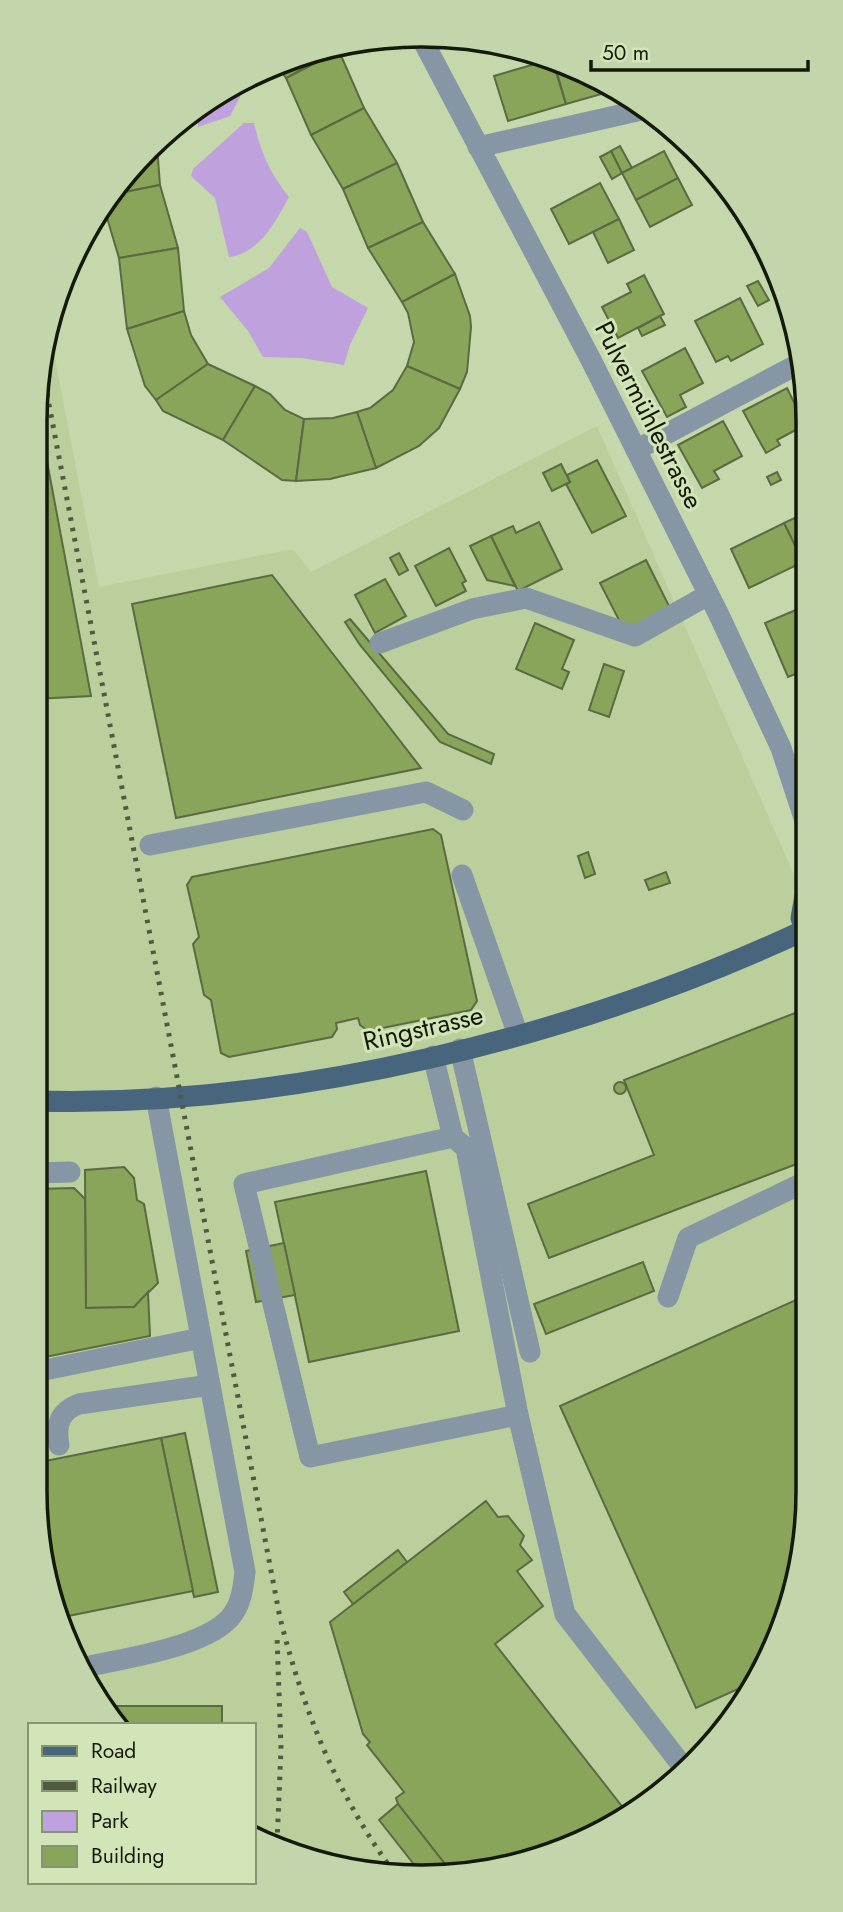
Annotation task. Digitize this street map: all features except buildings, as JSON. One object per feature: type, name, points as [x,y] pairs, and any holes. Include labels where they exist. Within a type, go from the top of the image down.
[{"type":"main road","name":"Ringstrasse","points":[[47,1101],[156,1097],[317,1080],[433,1056],[518,1035],[671,985],[796,935]]},
{"type":"street","name":"Pulvermühlestrasse","points":[[426,47],[709,595],[781,748],[796,794]]},
{"type":"street","points":[[478,146],[632,112]]},
{"type":"street","points":[[636,450],[792,367]]},
{"type":"street","points":[[380,643],[472,609],[526,598],[635,636],[709,595]]},
{"type":"street","points":[[150,845],[426,792],[463,810]]},
{"type":"street","points":[[463,875],[518,1035]]},
{"type":"street","points":[[460,1049],[530,1352]]},
{"type":"street","points":[[433,1056],[453,1137],[466,1147],[519,1415],[565,1614],[679,1762]]},
{"type":"street","points":[[91,1666],[195,1640],[216,1630],[232,1615],[242,1595],[245,1572],[156,1097]]},
{"type":"street","points":[[453,1137],[244,1184],[310,1457],[519,1415]]},
{"type":"street","points":[[47,1173],[70,1172]]},
{"type":"street","points":[[668,1297],[688,1238],[796,1186]]},
{"type":"street","points":[[47,1369],[201,1338]]},
{"type":"street","points":[[59,1445],[59,1420],[71,1407],[210,1385]]},
{"type":"shaded area","points":[[53,351],[99,587],[293,549],[311,572],[597,426],[796,879],[796,1490],[789,1564],[767,1634],[733,1698],[686,1755],[629,1802],[565,1836],[495,1858],[422,1865],[348,1858],[301,1845],[256,1826],[256,1723],[129,1723],[97,1678],[86,1656],[67,1611],[54,1564],[47,1490],[47,422]]},
{"type":"green space","points":[[242,93],[230,116],[198,127],[198,122]]},
{"type":"green space","points":[[244,123],[254,123],[267,162],[289,197],[272,226],[258,243],[240,255],[229,257],[215,198],[191,176],[193,169]]},
{"type":"green space","points":[[300,228],[307,232],[332,287],[368,308],[350,345],[344,365],[302,358],[263,357],[248,331],[220,297],[269,268]]},
{"type":"railway","points":[[48,399],[280,1618],[299,1685],[324,1750],[355,1812],[388,1863]]},
{"type":"railway","points":[[277,1636],[281,1749],[277,1836]]}]
